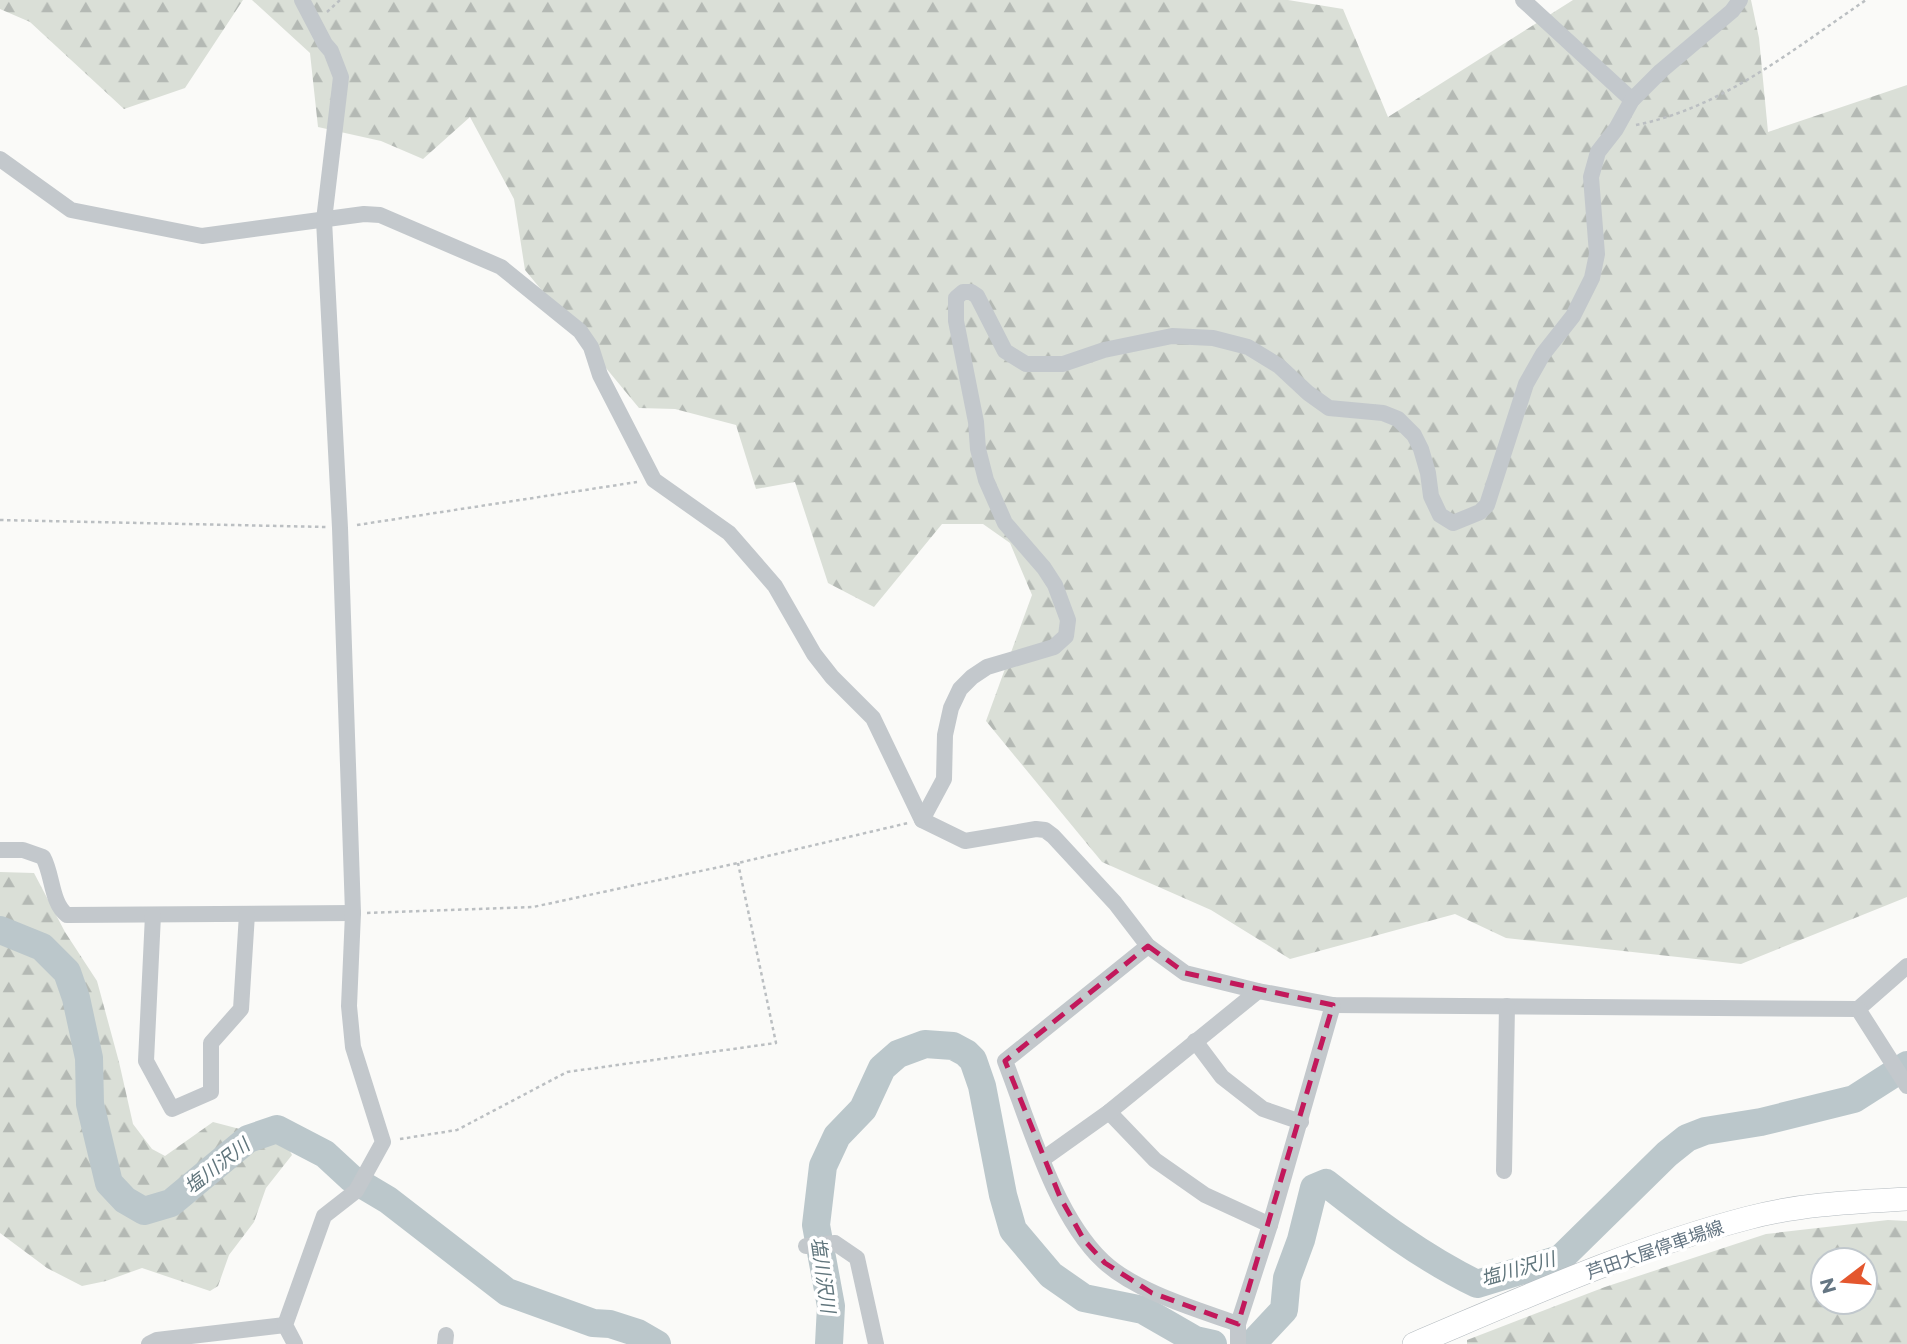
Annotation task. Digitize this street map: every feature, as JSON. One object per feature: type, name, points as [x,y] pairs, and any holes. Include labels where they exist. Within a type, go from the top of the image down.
[{"type":"main road","name":"芦田大屋停車場線","points":[[1414,1344],[1442,1338],[1636,1254],[1749,1217],[1826,1204],[1907,1199]]},
{"type":"street","points":[[295,1344],[285,1325],[324,1216],[356,1191],[383,1142],[353,1047],[349,1006],[353,914],[340,528],[324,220],[341,77],[331,51],[302,0]]},
{"type":"street","points":[[1523,0],[1632,100]]},
{"type":"street","points":[[922,820],[944,779],[945,735],[951,708],[960,689],[987,667],[1054,647],[1066,636],[1068,620],[1055,585],[1044,568],[1004,523],[986,480],[978,449],[976,422],[956,321],[956,298],[963,292],[971,292],[977,296],[1005,351],[1026,364],[1063,364],[1104,350],[1172,336],[1213,338],[1248,347],[1279,366],[1329,408],[1383,414],[1398,419],[1422,449],[1431,496],[1440,515],[1453,523],[1480,512],[1487,505],[1526,384],[1543,354],[1573,316],[1592,278],[1597,254],[1591,177],[1598,152],[1616,129],[1632,100],[1661,71],[1732,11],[1740,0]]},
{"type":"street","points":[[0,159],[71,210],[202,236],[364,214],[380,215],[501,267],[580,331],[591,347],[600,375],[654,480],[729,533],[775,586],[814,654],[832,677],[873,718],[922,820],[965,841],[1004,833],[1045,830],[1115,902],[1148,946],[1185,972],[1258,991],[1333,1005],[1858,1009],[1907,966]]},
{"type":"street","points":[[0,850],[23,850],[43,857],[49,869],[59,909],[68,915],[353,914]]},
{"type":"street","points":[[153,915],[146,1061],[172,1109],[211,1092],[211,1044],[241,1009],[247,914]]},
{"type":"street","points":[[1148,946],[1005,1061],[1043,1159],[1084,1240],[1105,1263],[1152,1293],[1238,1324]]},
{"type":"street","points":[[1043,1159],[1109,1112],[1258,991]]},
{"type":"street","points":[[1238,1344],[1238,1324],[1301,1122],[1333,1005]]},
{"type":"street","points":[[1504,1171],[1507,1006]]},
{"type":"street","points":[[1858,1009],[1907,1086]]},
{"type":"street","points":[[1195,1041],[1222,1077],[1263,1109],[1301,1122]]},
{"type":"street","points":[[1109,1112],[1155,1160],[1205,1195],[1270,1225]]},
{"type":"street","points":[[806,1246],[835,1243],[857,1258],[876,1344]]},
{"type":"street","points":[[149,1344],[157,1340],[285,1325]]},
{"type":"path","points":[[1616,129],[1656,121],[1709,99],[1759,73],[1866,0]]},
{"type":"path","points":[[353,914],[533,906],[738,863],[922,820]]},
{"type":"path","points":[[383,1142],[457,1130],[567,1072],[776,1043],[738,863]]},
{"type":"highlighted area","points":[[1148,946],[1185,973],[1333,1005],[1238,1324],[1152,1293],[1105,1263],[1084,1240],[1060,1197],[1005,1061]]},
{"type":"green space","points":[[0,0],[243,0],[185,88],[124,109],[30,22],[0,9]]},
{"type":"green space","points":[[252,0],[1288,0],[1343,9],[1388,117],[1573,0],[1751,0],[1759,38],[1768,132],[1907,85],[1907,897],[1741,964],[1506,938],[1455,914],[1290,959],[1211,910],[1102,862],[986,721],[1032,595],[1010,543],[983,524],[942,524],[874,607],[828,583],[795,482],[756,489],[736,425],[675,409],[639,408],[525,270],[514,199],[470,117],[423,159],[381,141],[318,127],[310,53]]},
{"type":"green space","points":[[0,872],[34,873],[65,932],[97,981],[133,1124],[152,1149],[165,1156],[213,1122],[285,1141],[292,1155],[266,1188],[254,1222],[229,1255],[218,1286],[210,1291],[142,1268],[106,1281],[82,1286],[47,1268],[0,1233]]},
{"type":"green space","points":[[1888,1220],[1907,1221],[1907,1344],[1467,1344],[1467,1340],[1605,1287],[1766,1234]]},
{"type":"waterway","name":"塩川沢川","points":[[0,930],[42,947],[67,972],[76,998],[89,1058],[90,1104],[109,1183],[125,1200],[144,1211],[171,1203],[248,1139],[277,1129],[325,1154],[351,1178],[388,1200],[507,1292],[593,1323],[610,1324],[638,1333],[657,1344]]},
{"type":"waterway","name":"塩川沢川","points":[[829,1344],[831,1306],[816,1225],[823,1166],[837,1136],[863,1109],[882,1068],[898,1054],[925,1044],[953,1046],[973,1060],[982,1086],[1003,1195],[1013,1230],[1051,1275],[1084,1298],[1143,1310],[1195,1340],[1213,1344]]},
{"type":"waterway","name":"塩川沢川","points":[[1252,1344],[1284,1310],[1287,1278],[1301,1240],[1314,1188],[1326,1183],[1418,1250],[1477,1284],[1560,1259],[1667,1154],[1687,1138],[1705,1131],[1761,1122],[1854,1099],[1907,1065]]}]
